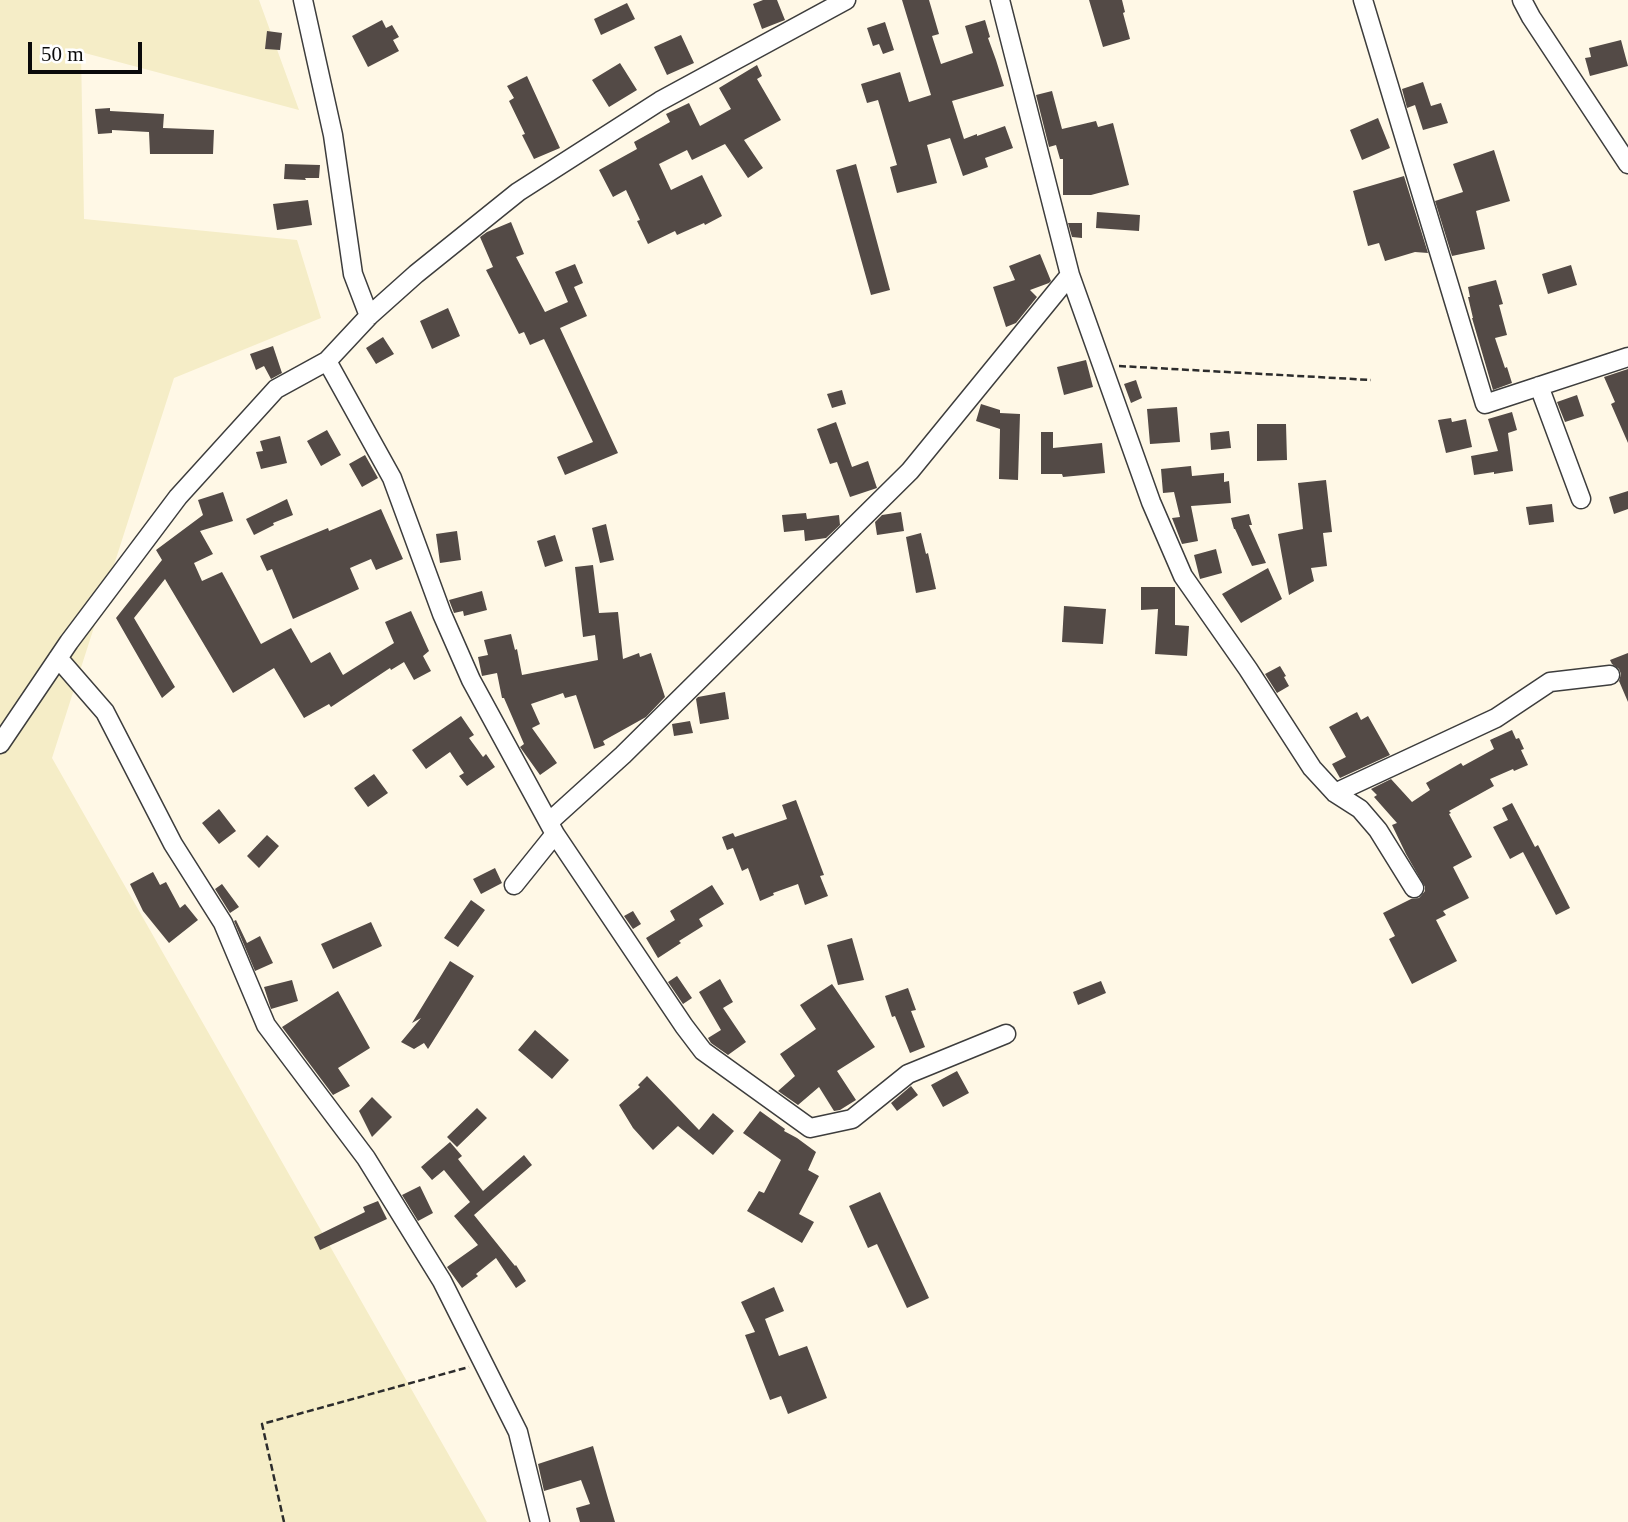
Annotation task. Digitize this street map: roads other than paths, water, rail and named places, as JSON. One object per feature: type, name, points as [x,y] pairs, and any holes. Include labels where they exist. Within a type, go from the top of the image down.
[{"type":"street","points":[[303,0],[333,135],[353,274],[369,316]]},
{"type":"street","points":[[0,744],[58,658],[178,497],[276,389],[327,361],[369,316],[416,274],[518,192],[660,101],[846,0]]},
{"type":"street","points":[[1000,0],[1070,275],[1151,502],[1183,576],[1312,768],[1335,793],[1360,809],[1378,830],[1414,888]]},
{"type":"street","points":[[1363,0],[1485,404],[1628,357]]},
{"type":"street","points":[[1522,0],[1628,164]]},
{"type":"street","points":[[514,885],[552,828],[910,471],[1070,275]]},
{"type":"street","points":[[327,361],[392,478],[442,614],[471,680],[552,828],[703,1051],[810,1128],[852,1119],[908,1074],[1006,1034]]},
{"type":"street","points":[[1539,386],[1581,499]]},
{"type":"street","points":[[58,658],[105,712],[173,844],[223,923],[266,1025],[366,1158],[442,1281],[519,1432],[540,1522]]},
{"type":"street","points":[[1335,793],[1496,718],[1550,682],[1611,675]]}]
